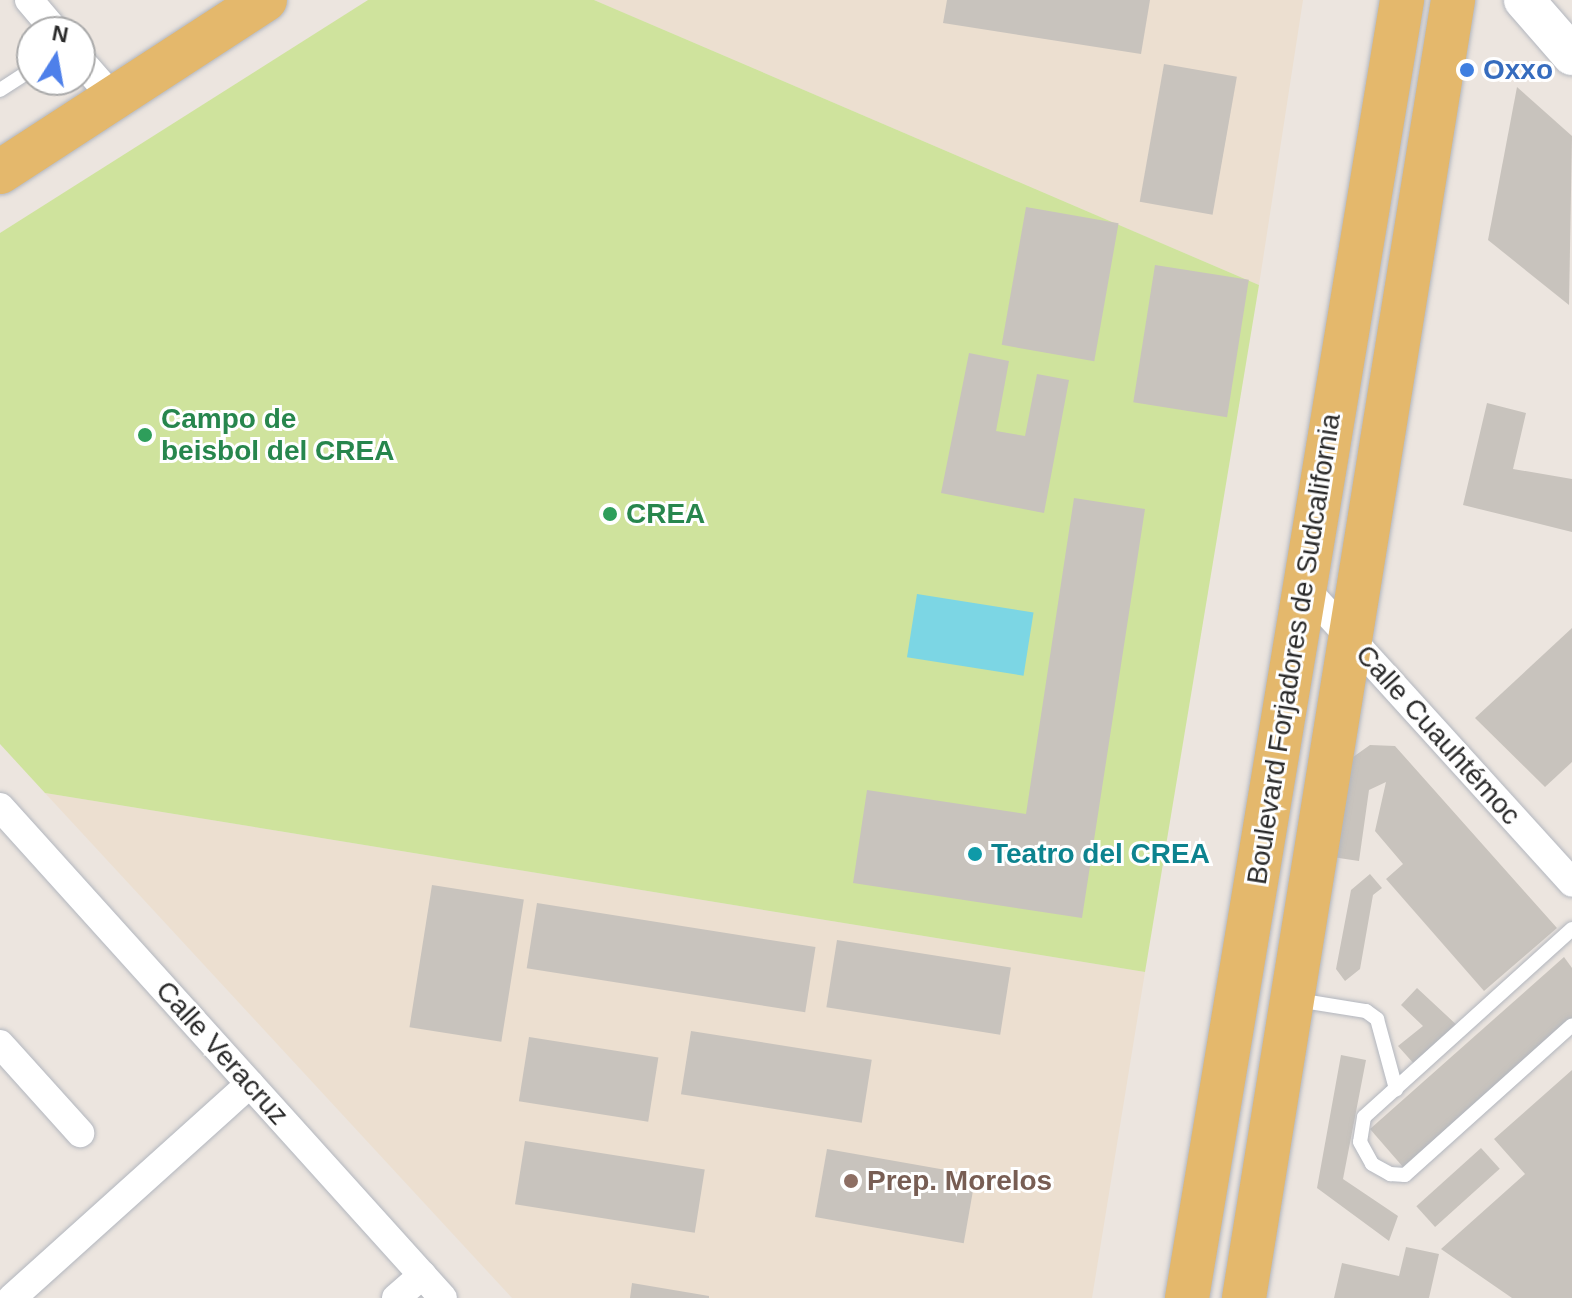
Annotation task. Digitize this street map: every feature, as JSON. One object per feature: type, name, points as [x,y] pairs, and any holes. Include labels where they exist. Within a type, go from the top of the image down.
[{"type":"main road","points":[[0,172],[265,0]]},
{"type":"main road","name":"Boulevard Forjadores de Sudcalifornia","points":[[1187,1298],[1402,0]]},
{"type":"main road","name":"Boulevard Forjadores de Sudcalifornia","points":[[1244,1298],[1453,0]]},
{"type":"main road","points":[[1524,0],[1572,55]]},
{"type":"street","points":[[29,0],[42,16]]},
{"type":"street","points":[[96,78],[114,99]]},
{"type":"street","name":"Calle Cuauhtémoc","points":[[1304,587],[1572,883]]},
{"type":"street","name":"Calle Veracruz","points":[[0,807],[443,1298]]},
{"type":"street","points":[[0,1044],[80,1133]]},
{"type":"street","points":[[12,1298],[250,1084]]},
{"type":"street","points":[[396,1298],[422,1275]]},
{"type":"lane","points":[[1572,929],[1364,1117],[1360,1142],[1372,1164],[1390,1174],[1405,1175],[1572,1025]]},
{"type":"lane","points":[[1292,1000],[1366,1011],[1377,1019],[1396,1089]]},
{"type":"shaded area","points":[[594,0],[1303,0],[1259,285]]},
{"type":"shaded area","points":[[45,793],[1145,972],[1092,1298],[512,1298]]},
{"type":"green space","name":"CREA","points":[[368,0],[594,0],[1259,285],[1145,972],[45,793],[0,744],[0,233]]},
{"type":"water","points":[[917,594],[1034,612],[1024,676],[907,657]]},
{"type":"building","points":[[947,0],[1150,0],[1141,54],[943,23]]},
{"type":"building","points":[[1164,64],[1237,77],[1213,215],[1140,202]]},
{"type":"building","points":[[1517,87],[1572,136],[1569,305],[1488,240]]},
{"type":"building","points":[[1026,207],[1119,223],[1094,361],[1002,345]]},
{"type":"building","points":[[1155,265],[1249,280],[1227,417],[1133,402]]},
{"type":"building","points":[[969,353],[1009,361],[996,431],[1025,436],[1037,374],[1069,380],[1044,513],[941,493]]},
{"type":"building","points":[[1487,403],[1526,413],[1513,469],[1572,479],[1572,532],[1463,505]]},
{"type":"building","points":[[1074,498],[1145,509],[1082,918],[853,883],[867,790],[1026,814]]},
{"type":"building","points":[[1572,628],[1572,762],[1545,787],[1475,718]]},
{"type":"building","points":[[1370,745],[1395,746],[1557,928],[1484,991],[1386,879],[1403,864],[1375,831],[1386,782],[1369,790],[1359,861],[1332,857],[1346,762]]},
{"type":"building","points":[[1370,874],[1382,888],[1373,895],[1360,969],[1345,981],[1336,969],[1351,890]]},
{"type":"building","points":[[432,885],[524,900],[501,1042],[409,1027]]},
{"type":"building","points":[[537,903],[816,947],[805,1012],[527,968]]},
{"type":"building","points":[[837,940],[1011,968],[1000,1035],[826,1007]]},
{"type":"building","points":[[1564,957],[1572,968],[1572,1018],[1403,1167],[1370,1129]]},
{"type":"building","points":[[1417,988],[1460,1028],[1415,1065],[1398,1046],[1423,1026],[1401,1005]]},
{"type":"building","points":[[691,1031],[872,1060],[862,1123],[681,1094]]},
{"type":"building","points":[[529,1037],[658,1057],[648,1122],[519,1101]]},
{"type":"building","points":[[1341,1055],[1366,1060],[1343,1179],[1398,1216],[1389,1241],[1317,1188]]},
{"type":"building","points":[[1572,1070],[1572,1298],[1512,1298],[1441,1249],[1525,1174],[1494,1139]]},
{"type":"building","points":[[525,1141],[705,1169],[695,1233],[515,1204]]},
{"type":"building","points":[[1481,1148],[1500,1169],[1435,1227],[1416,1206]]},
{"type":"building","points":[[827,1149],[976,1175],[964,1243],[815,1217]]},
{"type":"building","points":[[1406,1247],[1439,1254],[1429,1298],[1334,1298],[1342,1263],[1399,1276]]},
{"type":"building","points":[[632,1283],[709,1296],[709,1298],[630,1298]]},
{"type":"place","name":"Oxxo","points":[[1467,70]]},
{"type":"place","name":"Campo de beisbol del CREA","points":[[145,435]]},
{"type":"place","name":"CREA","points":[[610,514]]},
{"type":"place","name":"Teatro del CREA","points":[[975,854]]},
{"type":"place","name":"Prep. Morelos","points":[[851,1181]]}]
